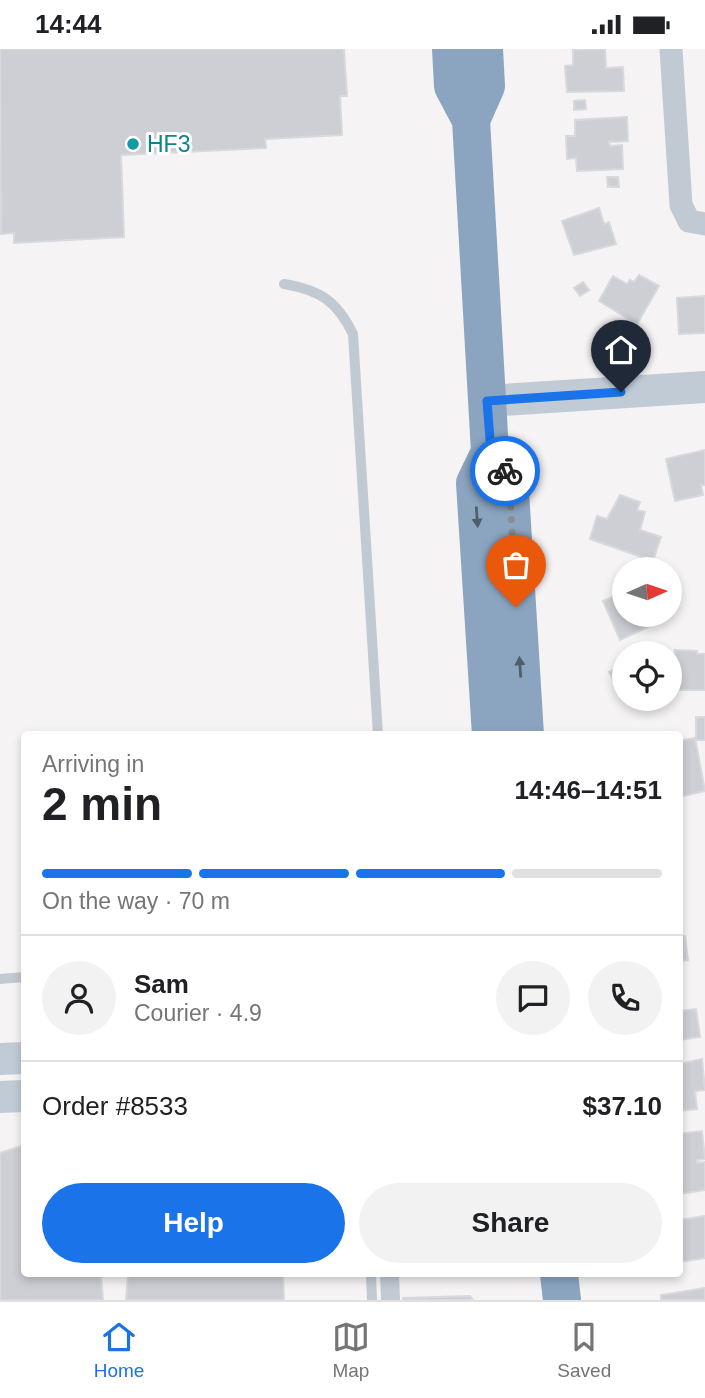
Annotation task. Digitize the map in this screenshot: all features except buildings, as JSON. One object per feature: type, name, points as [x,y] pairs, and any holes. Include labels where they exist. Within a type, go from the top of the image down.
[{"type":"highway","points":[[451,49],[453,86],[471,120],[491,452],[475,483],[491,731]]},
{"type":"highway","points":[[471,120],[486,86],[484,49]]},
{"type":"highway","points":[[491,452],[509,475],[525,731]]},
{"type":"highway","points":[[559,1277],[562,1300]]},
{"type":"main road","points":[[487,401],[705,387]]},
{"type":"main road","points":[[0,1059],[21,1058]]},
{"type":"main road","points":[[0,1097],[21,1096]]},
{"type":"street","points":[[671,49],[681,205],[697,222]]},
{"type":"lane","points":[[284,284],[305,288],[326,298],[343,313],[353,334],[378,731]]},
{"type":"lane","points":[[0,979],[21,977]]},
{"type":"lane","points":[[372,1277],[372,1300]]},
{"type":"lane","points":[[386,1277],[390,1299]]},
{"type":"lane","points":[[390,1299],[394,1277]]},
{"type":"way so far","points":[[505,471],[509,475],[516,607]]},
{"type":"place","name":"HF3","points":[[133,144]]},
{"type":"route","points":[[505,471],[491,452],[487,401],[621,392]]}]
